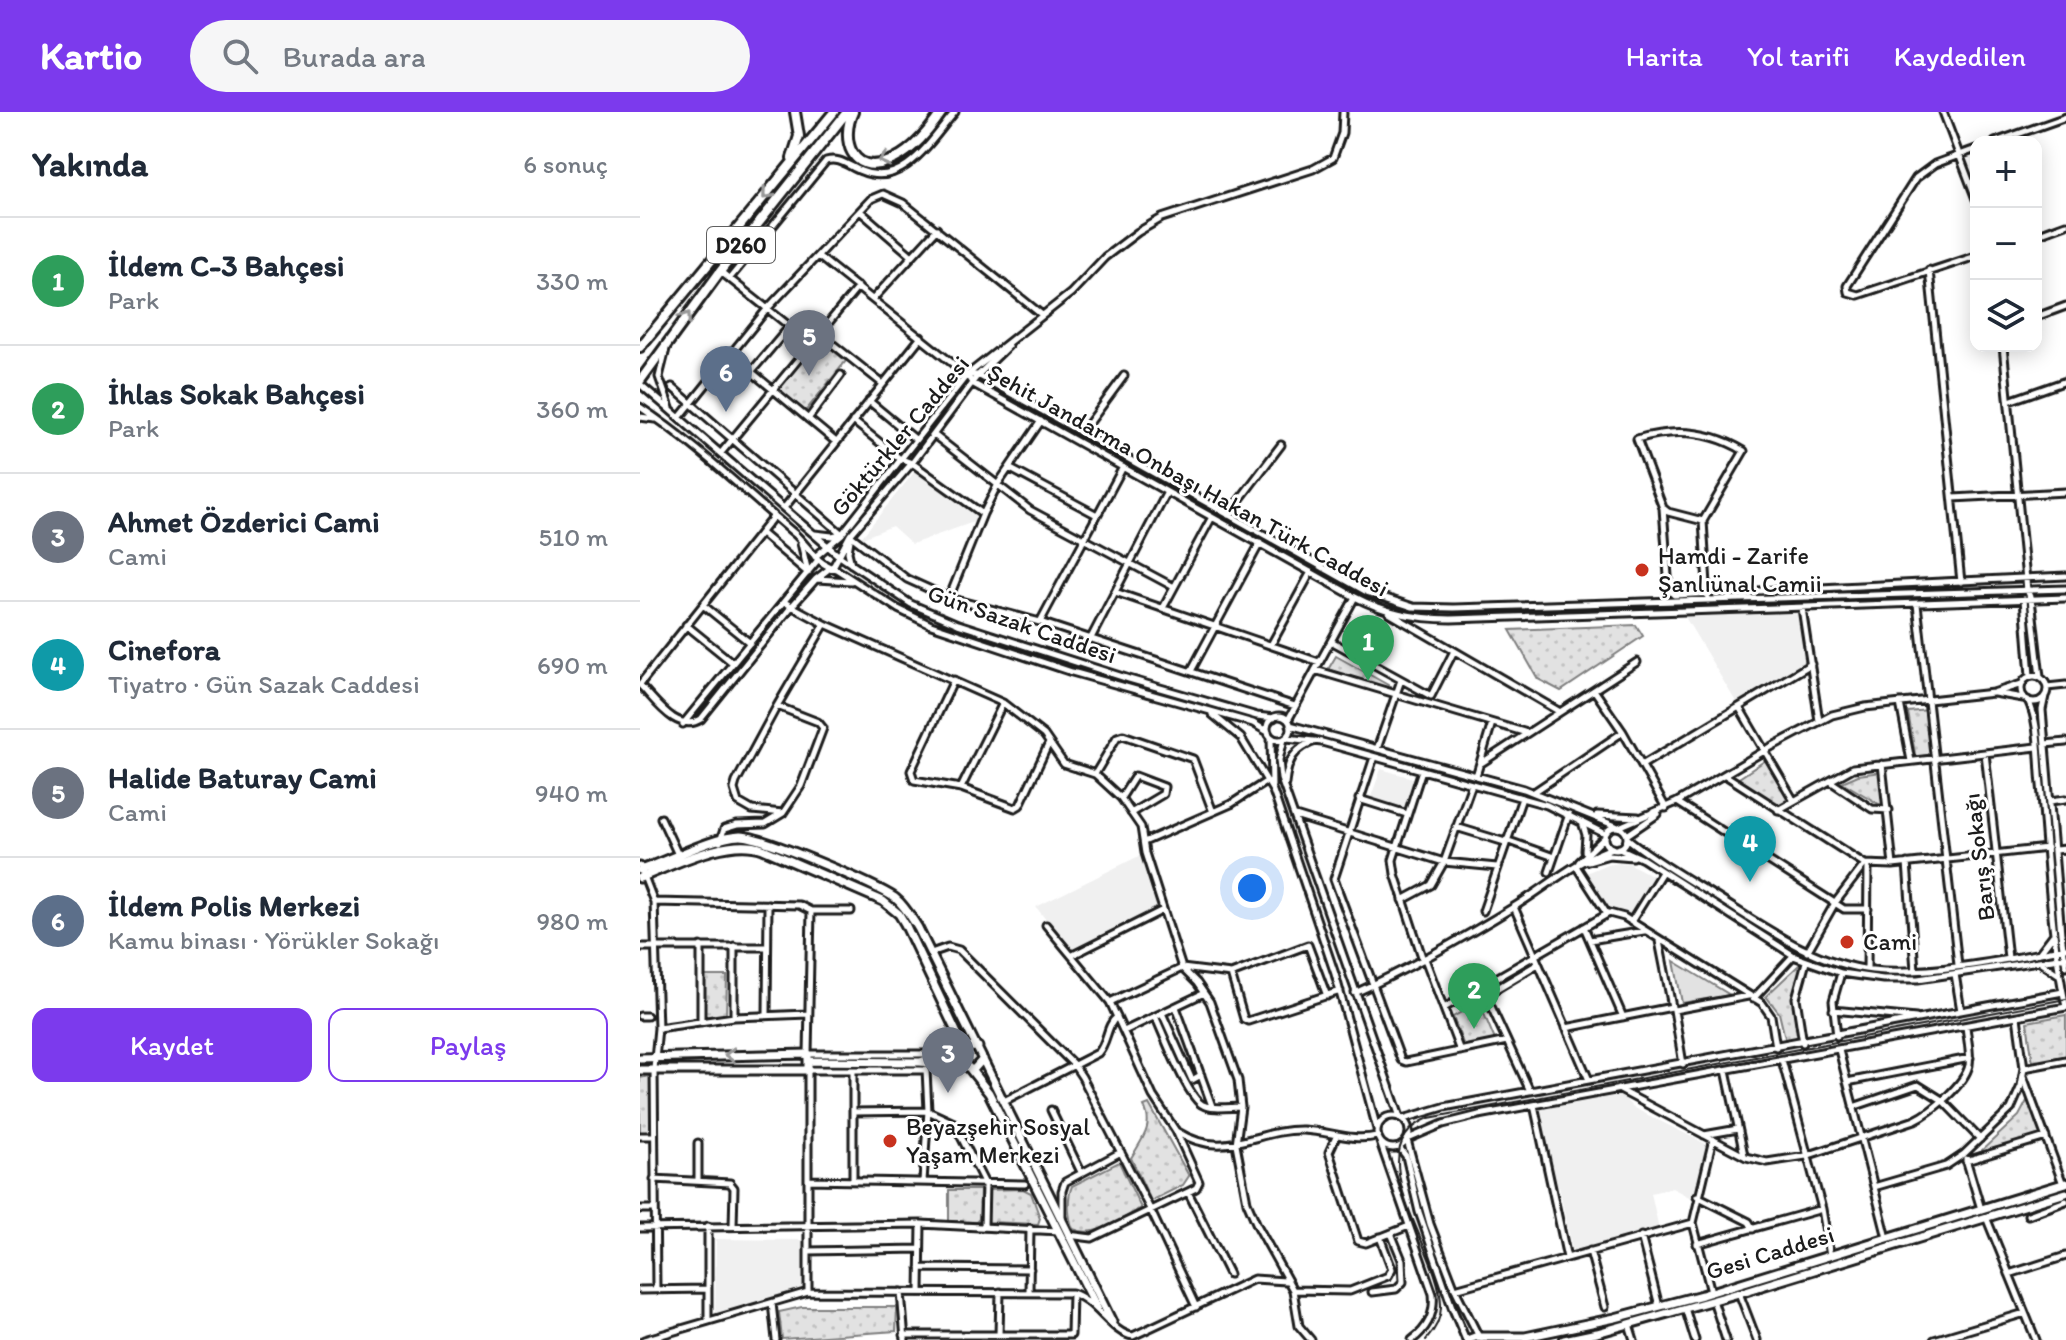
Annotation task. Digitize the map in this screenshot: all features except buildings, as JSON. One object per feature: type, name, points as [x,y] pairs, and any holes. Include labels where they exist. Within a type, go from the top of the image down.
[{"type":"highway","points":[[785,172],[798,142],[795,112]]},
{"type":"highway","name":"D260","points":[[640,347],[834,112]]},
{"type":"highway","name":"D260","points":[[640,382],[720,271],[847,112]]},
{"type":"highway","points":[[853,112],[846,128],[849,147],[862,160],[877,164],[891,161],[911,147],[942,112]]},
{"type":"main road","points":[[680,860],[721,840],[746,836],[763,840],[888,894],[908,911],[1112,1322]]},
{"type":"main road","points":[[641,872],[740,844],[757,847],[891,907],[899,914],[958,1031],[968,1068],[989,1093],[1097,1308]]},
{"type":"main road","points":[[924,1065],[962,1048],[978,1047]]},
{"type":"main road","points":[[640,1058],[968,1068],[978,1066],[983,1059]]},
{"type":"main road","points":[[640,1070],[808,1062]]},
{"type":"main road","name":"Gesi Caddesi","points":[[1564,1340],[1685,1308],[1830,1256],[2064,1183]]},
{"type":"main road","name":"Gesi Caddesi","points":[[1468,1340],[1537,1335],[1659,1306],[1739,1293],[2066,1193]]},
{"type":"street","points":[[730,278],[826,161],[843,161],[866,174],[893,174],[914,159],[955,112]]},
{"type":"street","points":[[1028,325],[1071,293],[1105,257],[1162,218],[1313,169],[1333,158],[1342,133],[1343,112]]},
{"type":"street","points":[[1943,112],[1970,182]]},
{"type":"street","points":[[2048,112],[2052,122]]},
{"type":"street","points":[[2012,136],[2066,117]]},
{"type":"street","points":[[1970,151],[1935,164],[1916,178],[1847,286],[1848,292],[1858,295],[1970,258]]},
{"type":"street","points":[[680,417],[768,308],[871,199],[883,194],[903,203],[1042,315]]},
{"type":"street","points":[[860,211],[912,256]]},
{"type":"street","points":[[2042,233],[2066,224]]},
{"type":"street","points":[[873,299],[937,229]]},
{"type":"street","name":"Şehit Jandarma Onbaşı Hakan Türk Caddesi","points":[[818,256],[921,337],[967,375],[972,383],[1381,609],[1411,616],[1451,619],[2066,598]]},
{"type":"street","points":[[1929,270],[1961,582]]},
{"type":"street","points":[[720,271],[812,344]]},
{"type":"street","points":[[721,453],[858,287]]},
{"type":"street","points":[[2042,315],[2066,306]]},
{"type":"street","name":"Göktürkler Caddesi","points":[[683,724],[808,573],[816,559],[842,534],[967,375],[1028,325]]},
{"type":"street","name":"Göktürkler Caddesi","points":[[683,724],[692,724],[701,719],[792,606],[828,567],[834,565],[850,535],[912,463],[978,375],[1028,325]]},
{"type":"street","points":[[751,372],[790,326]]},
{"type":"street","points":[[820,334],[883,384]]},
{"type":"street","points":[[784,508],[921,337]]},
{"type":"street","points":[[669,340],[659,377],[670,409]]},
{"type":"street","points":[[2004,352],[2028,600],[2040,677],[2047,687],[2042,710],[2055,850],[2056,950],[2066,966]]},
{"type":"street","points":[[730,354],[836,442]]},
{"type":"street","points":[[808,419],[841,375]]},
{"type":"street","name":"Şehit Jandarma Onbaşı Hakan Türk Caddesi","points":[[967,375],[978,375],[1367,592],[1413,607],[2066,589]]},
{"type":"street","points":[[1082,433],[1124,376]]},
{"type":"street","points":[[2009,401],[2066,381]]},
{"type":"street","name":"Gün Sazak Caddesi","points":[[640,382],[838,555],[904,600],[946,620],[1129,679],[1257,716],[1274,718]]},
{"type":"street","points":[[672,387],[842,534]]},
{"type":"street","points":[[869,401],[915,439]]},
{"type":"street","name":"Gün Sazak Caddesi","points":[[640,407],[710,459],[799,538],[816,559],[906,614],[1072,672],[1253,723],[1269,734]]},
{"type":"street","points":[[640,417],[659,420]]},
{"type":"street","points":[[853,421],[899,458],[912,463],[983,514]]},
{"type":"street","points":[[949,598],[998,484],[1041,421]]},
{"type":"street","points":[[1708,601],[1708,591],[1703,521],[1744,451],[1718,438],[1676,432],[1637,439],[1663,508],[1670,592],[1676,595],[1708,591],[2066,576]]},
{"type":"street","points":[[934,435],[1030,510],[1174,587]]},
{"type":"street","points":[[1228,515],[1281,445]]},
{"type":"street","points":[[1040,622],[1123,467]]},
{"type":"street","points":[[1009,468],[1097,515]]},
{"type":"street","points":[[1091,638],[1167,492]]},
{"type":"street","points":[[1953,498],[2066,492]]},
{"type":"street","points":[[1663,508],[1703,521]]},
{"type":"street","points":[[683,724],[677,722],[640,684],[773,517]]},
{"type":"street","points":[[1163,608],[1212,517]]},
{"type":"street","points":[[761,533],[808,573]]},
{"type":"street","points":[[815,534],[842,534]]},
{"type":"street","points":[[850,535],[848,552],[851,564]]},
{"type":"street","points":[[850,535],[907,579],[949,598],[1040,622],[1295,706]]},
{"type":"street","points":[[799,538],[808,573]]},
{"type":"street","points":[[1191,671],[1260,543]]},
{"type":"street","points":[[1271,645],[1311,572]]},
{"type":"street","points":[[816,579],[855,582]]},
{"type":"street","points":[[1115,592],[1319,662]]},
{"type":"street","points":[[1355,597],[1295,706],[1279,764],[1355,993],[1402,1118],[1409,1127],[1407,1139],[1426,1211],[1455,1289],[1481,1339]]},
{"type":"street","points":[[1355,993],[1424,960],[1596,854],[1626,843],[1627,836],[1666,808],[1819,721],[1856,708],[1993,693],[2022,684],[2030,676],[2028,600]]},
{"type":"street","points":[[784,602],[825,624],[1003,703],[1044,735],[1064,764],[1095,774],[1121,798],[1141,827],[1182,968],[1204,993],[1213,1009],[1238,1080],[1241,1107],[1236,1144],[1250,1209],[1293,1290],[1299,1326],[1311,1340]]},
{"type":"street","points":[[1917,604],[1958,965]]},
{"type":"street","points":[[703,605],[750,643]]},
{"type":"street","points":[[1802,608],[1819,721]]},
{"type":"street","points":[[1381,609],[1560,712]]},
{"type":"street","points":[[783,813],[752,810],[738,802],[734,789],[777,706],[825,624]]},
{"type":"street","points":[[686,625],[733,663]]},
{"type":"street","points":[[1331,641],[1431,696]]},
{"type":"street","points":[[1427,704],[1454,651]]},
{"type":"street","points":[[1480,764],[1637,662]]},
{"type":"street","points":[[1642,765],[1811,664]]},
{"type":"street","points":[[1315,670],[1527,733]]},
{"type":"street","points":[[2030,676],[2040,677]]},
{"type":"street","points":[[954,680],[910,773],[916,780],[961,788],[1010,808],[1017,807],[1049,742]]},
{"type":"street","points":[[1377,749],[1401,680]]},
{"type":"street","points":[[2022,684],[2021,690],[2032,710],[2057,934],[2064,949],[2059,977]]},
{"type":"street","points":[[2047,687],[2066,685]]},
{"type":"street","points":[[1594,690],[1623,732],[1666,808]]},
{"type":"street","points":[[1993,693],[2037,701],[2045,696]]},
{"type":"street","points":[[961,788],[1003,703]]},
{"type":"street","points":[[1900,703],[1911,761]]},
{"type":"street","points":[[718,849],[724,829],[765,824],[783,813],[801,786],[823,730],[818,722],[777,706]]},
{"type":"street","points":[[1739,707],[1794,801]]},
{"type":"street","points":[[1204,709],[1241,738],[1273,791],[1340,991],[1378,1135],[1434,1299],[1428,1323],[1412,1340]]},
{"type":"street","points":[[1273,791],[1268,724],[1274,718],[1283,717],[1289,722],[1377,749],[1534,792],[1617,826],[1698,886],[1807,952],[1867,969],[1915,970],[2064,949]]},
{"type":"street","points":[[1476,776],[1492,723]]},
{"type":"street","points":[[1534,792],[1623,732]]},
{"type":"street","points":[[1269,734],[1276,740],[1318,741],[1569,814],[1605,836],[1606,843],[1643,859],[1794,955],[1841,973],[1896,980],[2062,958]]},
{"type":"street","points":[[1095,774],[1117,737],[1125,735],[1193,759],[1213,812]]},
{"type":"street","points":[[1285,789],[1292,757],[1303,746],[1318,741]]},
{"type":"street","points":[[2045,744],[2066,742]]},
{"type":"street","points":[[1778,810],[1853,768],[2037,747]]},
{"type":"street","name":"Barış Sokağı","points":[[1985,753],[2008,958]]},
{"type":"street","points":[[1374,757],[1334,873],[1335,883],[1403,1062],[1507,1041]]},
{"type":"street","points":[[1882,764],[1893,865]]},
{"type":"street","points":[[1422,770],[1396,847],[1394,869],[1424,960],[1460,1051]]},
{"type":"street","points":[[1725,775],[1867,865],[1893,865],[2047,848]]},
{"type":"street","points":[[1121,798],[1135,776],[1164,787],[1163,794],[1131,813]]},
{"type":"street","points":[[1144,842],[1213,812],[1267,781]]},
{"type":"street","points":[[1829,781],[1872,809],[1889,810]]},
{"type":"street","points":[[1403,900],[1431,885],[1444,862],[1472,784]]},
{"type":"street","points":[[1483,911],[1522,798]]},
{"type":"street","points":[[1359,799],[1407,814]]},
{"type":"street","points":[[2050,801],[2066,799]]},
{"type":"street","points":[[1677,802],[1844,909],[1868,909]]},
{"type":"street","points":[[1576,866],[1610,828],[1666,808]]},
{"type":"street","points":[[1583,812],[1622,818],[1655,812]]},
{"type":"street","points":[[1549,872],[1569,814]]},
{"type":"street","points":[[1294,816],[1444,862],[1497,867]]},
{"type":"street","points":[[661,818],[680,860]]},
{"type":"street","points":[[1582,821],[1587,839],[1584,854]]},
{"type":"street","points":[[1456,827],[1554,857]]},
{"type":"street","points":[[2055,850],[2066,849]]},
{"type":"street","points":[[1576,866],[1609,855],[1643,859]]},
{"type":"street","points":[[1907,863],[1915,970]]},
{"type":"street","points":[[1807,952],[1835,903],[1867,865]]},
{"type":"street","points":[[1867,865],[1867,969]]},
{"type":"street","points":[[1576,866],[1607,914]]},
{"type":"street","points":[[641,872],[654,902],[656,947],[656,1289]]},
{"type":"street","points":[[1631,922],[1662,872]]},
{"type":"street","points":[[654,902],[803,905],[811,911],[851,911]]},
{"type":"street","points":[[767,1014],[768,904]]},
{"type":"street","points":[[1514,907],[1589,1080]]},
{"type":"street","points":[[1073,955],[1163,910]]},
{"type":"street","points":[[808,1292],[811,911]]},
{"type":"street","points":[[1444,1008],[1607,914],[1624,917],[1762,1003],[1769,1013],[1776,1047]]},
{"type":"street","points":[[640,1228],[921,1224],[1030,1228],[1092,1238],[1196,1188],[1199,1178],[1176,1131],[1153,1096],[1110,1002],[1046,925]]},
{"type":"street","points":[[1584,927],[1623,1017]]},
{"type":"street","points":[[1590,940],[1644,931]]},
{"type":"street","points":[[2057,934],[2066,939]]},
{"type":"street","points":[[2038,953],[2057,934]]},
{"type":"street","points":[[1659,941],[1683,1064]]},
{"type":"street","points":[[1110,1002],[1182,968],[1231,974],[1308,945],[1327,996]]},
{"type":"street","points":[[701,946],[701,1022]]},
{"type":"street","points":[[734,946],[734,1017]]},
{"type":"street","points":[[640,947],[767,947]]},
{"type":"street","points":[[930,953],[948,947],[959,950],[1074,1065],[1151,1211],[1196,1307]]},
{"type":"street","points":[[1566,1028],[1751,997],[1794,955]]},
{"type":"street","points":[[2039,961],[2051,967],[2059,977],[2063,992],[2066,1007],[1450,1122],[1407,1139],[1399,1147],[1389,1147],[1378,1135],[1379,1123],[1387,1116],[1402,1118],[1444,1107],[1803,1043],[2063,992]]},
{"type":"street","points":[[1803,1043],[1796,998],[1806,962]]},
{"type":"street","points":[[1486,995],[1538,964]]},
{"type":"street","points":[[1837,1036],[1833,1001],[1841,973]]},
{"type":"street","points":[[1231,974],[1244,1019],[1248,1021],[1340,991]]},
{"type":"street","points":[[1955,974],[1961,1011]]},
{"type":"street","points":[[1482,987],[1530,1092]]},
{"type":"street","points":[[1124,1031],[1204,993]]},
{"type":"street","points":[[1176,1007],[1212,1106]]},
{"type":"street","points":[[1833,1010],[1922,1019]]},
{"type":"street","points":[[1162,1013],[1192,1080],[1201,1075]]},
{"type":"street","points":[[658,1028],[734,1017],[808,1014]]},
{"type":"street","points":[[1155,1016],[1188,1089],[1201,1105],[1241,1107]]},
{"type":"street","points":[[1004,1101],[1100,1051],[1111,1023],[1117,1017]]},
{"type":"street","points":[[1965,1158],[2011,1109],[2024,1068],[2017,1017]]},
{"type":"street","points":[[1617,1089],[1744,1156],[1773,1162],[1806,1156],[1915,1120],[1942,1100],[1965,1076],[1970,1058],[1966,1026]]},
{"type":"street","points":[[1839,1050],[1887,1238]]},
{"type":"street","points":[[808,1062],[934,1053],[945,1055]]},
{"type":"street","points":[[1847,1082],[1970,1058]]},
{"type":"street","points":[[1782,1060],[1822,1209],[1830,1256]]},
{"type":"street","points":[[2024,1068],[2066,1060]]},
{"type":"street","points":[[808,1062],[853,1070],[924,1065],[928,1111],[923,1181]]},
{"type":"street","points":[[853,1070],[853,1181]]},
{"type":"street","points":[[1726,1070],[1744,1156]]},
{"type":"street","points":[[2023,1075],[2064,1183]]},
{"type":"street","points":[[1853,1107],[1918,1085],[1942,1100],[1981,1139]]},
{"type":"street","points":[[1534,1105],[1567,1258]]},
{"type":"street","points":[[1051,1110],[1081,1172]]},
{"type":"street","points":[[853,1112],[928,1111],[954,1123],[985,1184],[984,1227]]},
{"type":"street","points":[[1704,1135],[1738,1129]]},
{"type":"street","points":[[1176,1131],[1207,1144],[1236,1144],[1295,1131],[1314,1131],[1352,1139],[1378,1135]]},
{"type":"street","points":[[640,1136],[654,1136]]},
{"type":"street","points":[[1336,1137],[1329,1152],[1357,1239],[1364,1243],[1409,1226]]},
{"type":"street","points":[[1874,1187],[1965,1158],[2046,1137]]},
{"type":"street","points":[[1713,1139],[1693,1223],[1726,1340]]},
{"type":"street","points":[[698,1143],[698,1181]]},
{"type":"street","points":[[1399,1147],[1406,1156],[1419,1212],[1468,1340]]},
{"type":"street","points":[[1062,1219],[1064,1185],[1081,1172],[1121,1152]]},
{"type":"street","points":[[1965,1158],[1981,1209]]},
{"type":"street","points":[[654,1179],[729,1182],[733,1185],[733,1226]]},
{"type":"street","points":[[808,1180],[1025,1184]]},
{"type":"street","points":[[1188,1192],[1229,1274]]},
{"type":"street","points":[[1697,1196],[1749,1222],[1753,1229]]},
{"type":"street","points":[[2028,1215],[2066,1201]]},
{"type":"street","points":[[640,1209],[654,1209]]},
{"type":"street","points":[[1697,1244],[1822,1209]]},
{"type":"street","points":[[1986,1217],[2036,1340]]},
{"type":"street","points":[[1455,1289],[1693,1223]]},
{"type":"street","points":[[920,1292],[921,1224]]},
{"type":"street","points":[[708,1226],[708,1321]]},
{"type":"street","points":[[1029,1292],[1030,1228]]},
{"type":"street","points":[[1372,1292],[1396,1289],[1403,1282],[1402,1260],[1391,1233]]},
{"type":"street","points":[[1641,1236],[1659,1306]]},
{"type":"street","points":[[1293,1290],[1350,1291],[1388,1276],[1392,1269],[1380,1237]]},
{"type":"street","points":[[808,1251],[920,1249]]},
{"type":"street","points":[[1590,1251],[1605,1307]]},
{"type":"street","points":[[2009,1274],[2066,1257]]},
{"type":"street","points":[[920,1268],[1030,1269]]},
{"type":"street","points":[[644,1340],[808,1292],[1072,1293],[1084,1297],[1124,1335],[1133,1336],[1254,1279],[1287,1281]]},
{"type":"street","points":[[640,1290],[707,1289]]},
{"type":"street","points":[[901,1292],[904,1338],[1071,1335],[1072,1293]]},
{"type":"street","points":[[999,1335],[1000,1292]]},
{"type":"street","points":[[1739,1293],[1757,1340]]},
{"type":"street","points":[[772,1303],[776,1340]]},
{"type":"street","points":[[1685,1308],[1695,1340]]},
{"type":"street","points":[[1934,1340],[2025,1313]]},
{"type":"street","points":[[1629,1324],[1634,1340]]},
{"type":"street","points":[[1968,1330],[1971,1340]]},
{"type":"shaded area","points":[[818,338],[846,361],[804,413],[776,390]]},
{"type":"shaded area","points":[[916,470],[982,519],[912,544],[892,526],[860,539]]},
{"type":"shaded area","points":[[1802,608],[1811,664],[1739,707],[1682,612]]},
{"type":"shaded area","points":[[1636,625],[1643,636],[1561,691],[1538,679],[1510,630]]},
{"type":"shaded area","points":[[1336,656],[1397,690],[1395,693],[1326,673]]},
{"type":"shaded area","points":[[1928,710],[1934,759],[1916,760],[1908,712]]},
{"type":"shaded area","points":[[1766,760],[1791,801],[1780,808],[1739,781]]},
{"type":"shaded area","points":[[1381,769],[1423,781],[1410,817],[1368,805]]},
{"type":"shaded area","points":[[1881,772],[1887,805],[1879,804],[1842,782],[1858,775]]},
{"type":"shaded area","points":[[1145,853],[1163,910],[1076,958],[1036,907]]},
{"type":"shaded area","points":[[1628,863],[1655,877],[1627,917],[1610,910],[1586,873],[1607,864]]},
{"type":"shaded area","points":[[1674,961],[1730,995],[1682,1003]]},
{"type":"shaded area","points":[[1802,965],[1794,1002],[1799,1040],[1786,1042],[1779,1013],[1766,996]]},
{"type":"shaded area","points":[[705,976],[727,976],[726,1016],[705,1017]]},
{"type":"shaded area","points":[[1479,1002],[1495,1040],[1464,1046],[1453,1017]]},
{"type":"shaded area","points":[[2066,1015],[2066,1056],[2033,1063],[2027,1022]]},
{"type":"shaded area","points":[[649,1076],[653,1079],[652,1138],[640,1138],[640,1078]]},
{"type":"shaded area","points":[[1617,1089],[1632,1107],[1710,1146],[1695,1200],[1672,1188],[1651,1193],[1659,1229],[1573,1254],[1559,1187],[1552,1188],[1534,1105]]},
{"type":"shaded area","points":[[2028,1099],[2044,1137],[1982,1154],[1980,1152],[2019,1116]]},
{"type":"shaded area","points":[[1149,1104],[1189,1176],[1183,1185],[1151,1201],[1131,1158],[1147,1127],[1144,1106]]},
{"type":"shaded area","points":[[1119,1162],[1141,1208],[1099,1230],[1073,1229],[1069,1208],[1072,1186]]},
{"type":"shaded area","points":[[1023,1189],[1031,1193],[1040,1218],[1038,1224],[988,1222],[988,1190]]},
{"type":"shaded area","points":[[949,1190],[980,1190],[979,1219],[976,1222],[949,1221]]},
{"type":"shaded area","points":[[716,1239],[802,1240],[806,1244],[807,1286],[803,1291],[718,1318],[715,1316]]},
{"type":"shaded area","points":[[802,1307],[897,1307],[896,1331],[782,1339],[779,1312]]},
{"type":"tram line","points":[[1426,1340],[1440,1316],[1438,1285],[1399,1177],[1399,1153],[1407,1133],[1429,1118],[2066,999]]},
{"type":"place","name":"Halide Baturay Cami","points":[[809,376]]},
{"type":"place","name":"İldem Polis Merkezi","points":[[726,412]]},
{"type":"place","name":"Hamdi - Zarife Şanlıünal Camii","points":[[1642,570]]},
{"type":"place","name":"İldem C-3 Bahçesi","points":[[1368,681]]},
{"type":"place","name":"Cinefora","points":[[1750,882]]},
{"type":"place","name":"Cami","points":[[1847,942]]},
{"type":"place","name":"İhlas Sokak Bahçesi","points":[[1474,1029]]},
{"type":"place","name":"Ahmet Özderici Cami","points":[[948,1093]]},
{"type":"place","name":"Beyazşehir Sosyal Yaşam Merkezi","points":[[890,1141]]}]
